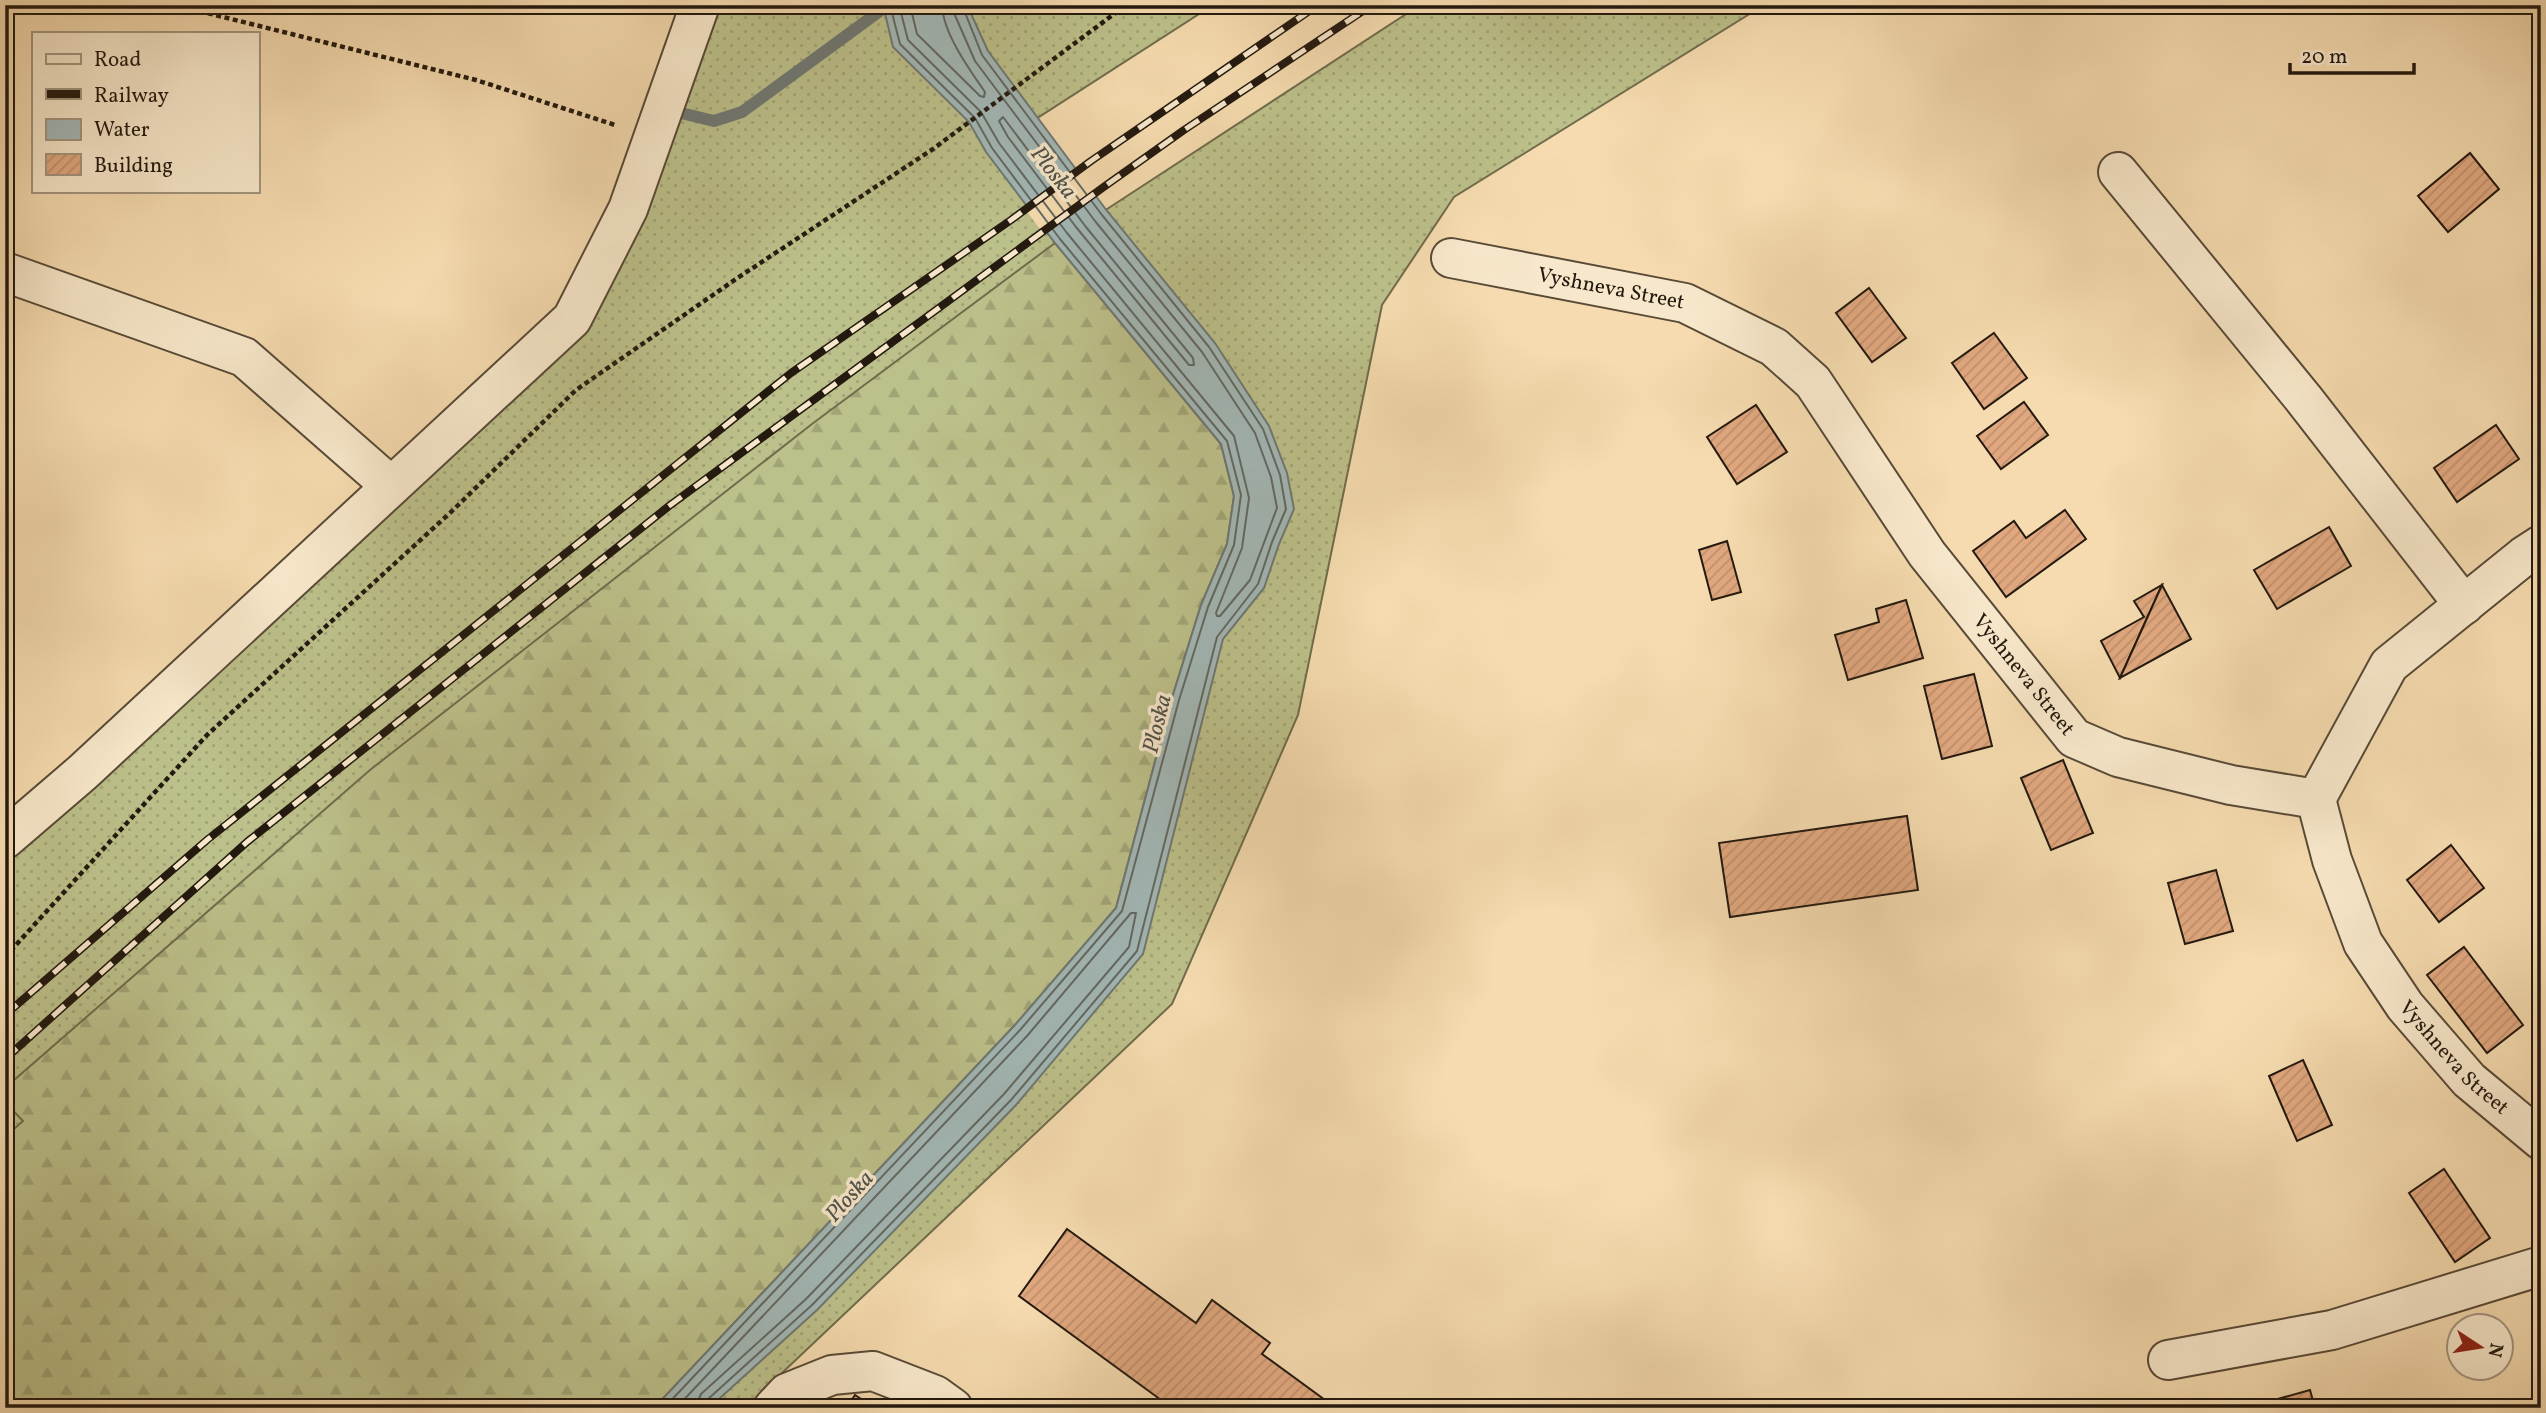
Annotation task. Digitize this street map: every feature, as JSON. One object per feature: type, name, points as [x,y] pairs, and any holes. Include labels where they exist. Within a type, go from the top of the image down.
[{"type":"street","points":[[5,839],[83,772],[572,318],[628,209],[699,5]]},
{"type":"street","points":[[2118,172],[2303,398],[2464,605]]},
{"type":"street","name":"Vyshneva Street","points":[[1451,258],[1685,303],[1774,347],[1813,382],[1927,554],[2074,738],[2118,757],[2231,785],[2316,799],[2332,860],[2363,943],[2405,1006],[2469,1080],[2541,1140]]},
{"type":"street","points":[[5,272],[244,357],[391,486]]},
{"type":"street","points":[[2316,799],[2389,665],[2541,545]]},
{"type":"street","points":[[2168,1360],[2332,1330],[2541,1266]]},
{"type":"street","points":[[773,1408],[787,1393],[832,1375],[873,1371],[935,1395],[953,1408]]},
{"type":"path","points":[[174,5],[475,80],[653,137]]},
{"type":"path","points":[[5,957],[207,735],[450,513],[576,390],[736,279],[933,149],[1126,5]]},
{"type":"green space","points":[[700,5],[1213,5],[986,151],[1055,243],[1420,5],[1764,5],[1454,197],[1382,305],[1298,715],[1172,1004],[745,1408],[5,1408],[5,839],[572,319]]},
{"type":"green space","points":[[1055,243],[1221,444],[1234,496],[1227,544],[1201,605],[1172,698],[1116,908],[1015,1025],[654,1408],[5,1408],[5,1137],[23,1121],[5,1102],[5,1088],[370,770],[812,424]]},
{"type":"water","name":"Ploska","points":[[883,5],[967,5],[988,51],[1107,211],[1215,343],[1269,426],[1287,473],[1294,509],[1264,588],[1223,639],[1143,954],[1016,1105],[817,1310],[709,1408],[654,1408],[1015,1025],[1116,908],[1172,698],[1201,605],[1227,544],[1234,496],[1221,444],[1055,243],[986,152],[969,122],[893,47]]},
{"type":"pier","points":[[1080,169],[1097,192],[1042,232],[1025,209]]},
{"type":"building","points":[[2470,153],[2499,189],[2448,232],[2418,196]]},
{"type":"building","points":[[1869,288],[1906,338],[1872,362],[1836,313]]},
{"type":"building","points":[[1994,333],[2027,378],[1984,409],[1952,363]]},
{"type":"building","points":[[2024,402],[2048,435],[2001,469],[1977,436]]},
{"type":"building","points":[[1756,405],[1787,452],[1737,484],[1707,437]]},
{"type":"building","points":[[2496,425],[2519,459],[2457,502],[2434,468]]},
{"type":"building","points":[[2065,510],[2086,539],[2006,597],[1973,551],[2014,521],[2026,538]]},
{"type":"building","points":[[2329,527],[2351,566],[2277,609],[2254,570]]},
{"type":"building","points":[[1727,541],[1741,592],[1712,600],[1699,550]]},
{"type":"building","points":[[2162,585],[2120,678],[2101,641],[2144,617],[2134,601]]},
{"type":"building","points":[[2162,585],[2191,639],[2120,678]]},
{"type":"building","points":[[1906,600],[1923,658],[1848,680],[1835,635],[1879,622],[1876,609]]},
{"type":"building","points":[[1974,674],[1992,746],[1942,759],[1924,686]]},
{"type":"building","points":[[2541,746],[2541,764],[2532,753]]},
{"type":"building","points":[[2063,760],[2093,833],[2051,850],[2021,778]]},
{"type":"building","points":[[1907,816],[1918,890],[1730,917],[1719,843]]},
{"type":"building","points":[[2451,845],[2484,888],[2439,922],[2407,880]]},
{"type":"building","points":[[2216,870],[2233,931],[2185,944],[2168,883]]},
{"type":"building","points":[[2464,947],[2523,1025],[2487,1053],[2427,975]]},
{"type":"building","points":[[2303,1060],[2332,1125],[2297,1141],[2269,1076]]},
{"type":"building","points":[[2444,1169],[2490,1238],[2455,1262],[2409,1193]]},
{"type":"building","points":[[1067,1229],[1196,1323],[1212,1300],[1270,1343],[1262,1354],[1336,1408],[1172,1408],[1019,1296]]},
{"type":"building","points":[[2310,1390],[2315,1408],[2268,1408],[2267,1402]]},
{"type":"building","points":[[855,1395],[875,1408],[846,1408]]},
{"type":"building","points":[[2164,1400],[2166,1408],[2139,1408]]},
{"type":"waterway","points":[[681,113],[714,121],[742,112],[888,5]]},
{"type":"railway","points":[[5,1015],[207,840],[791,373],[1318,5]]},
{"type":"railway","points":[[5,1059],[247,842],[669,506],[1105,186],[1372,5]]}]
